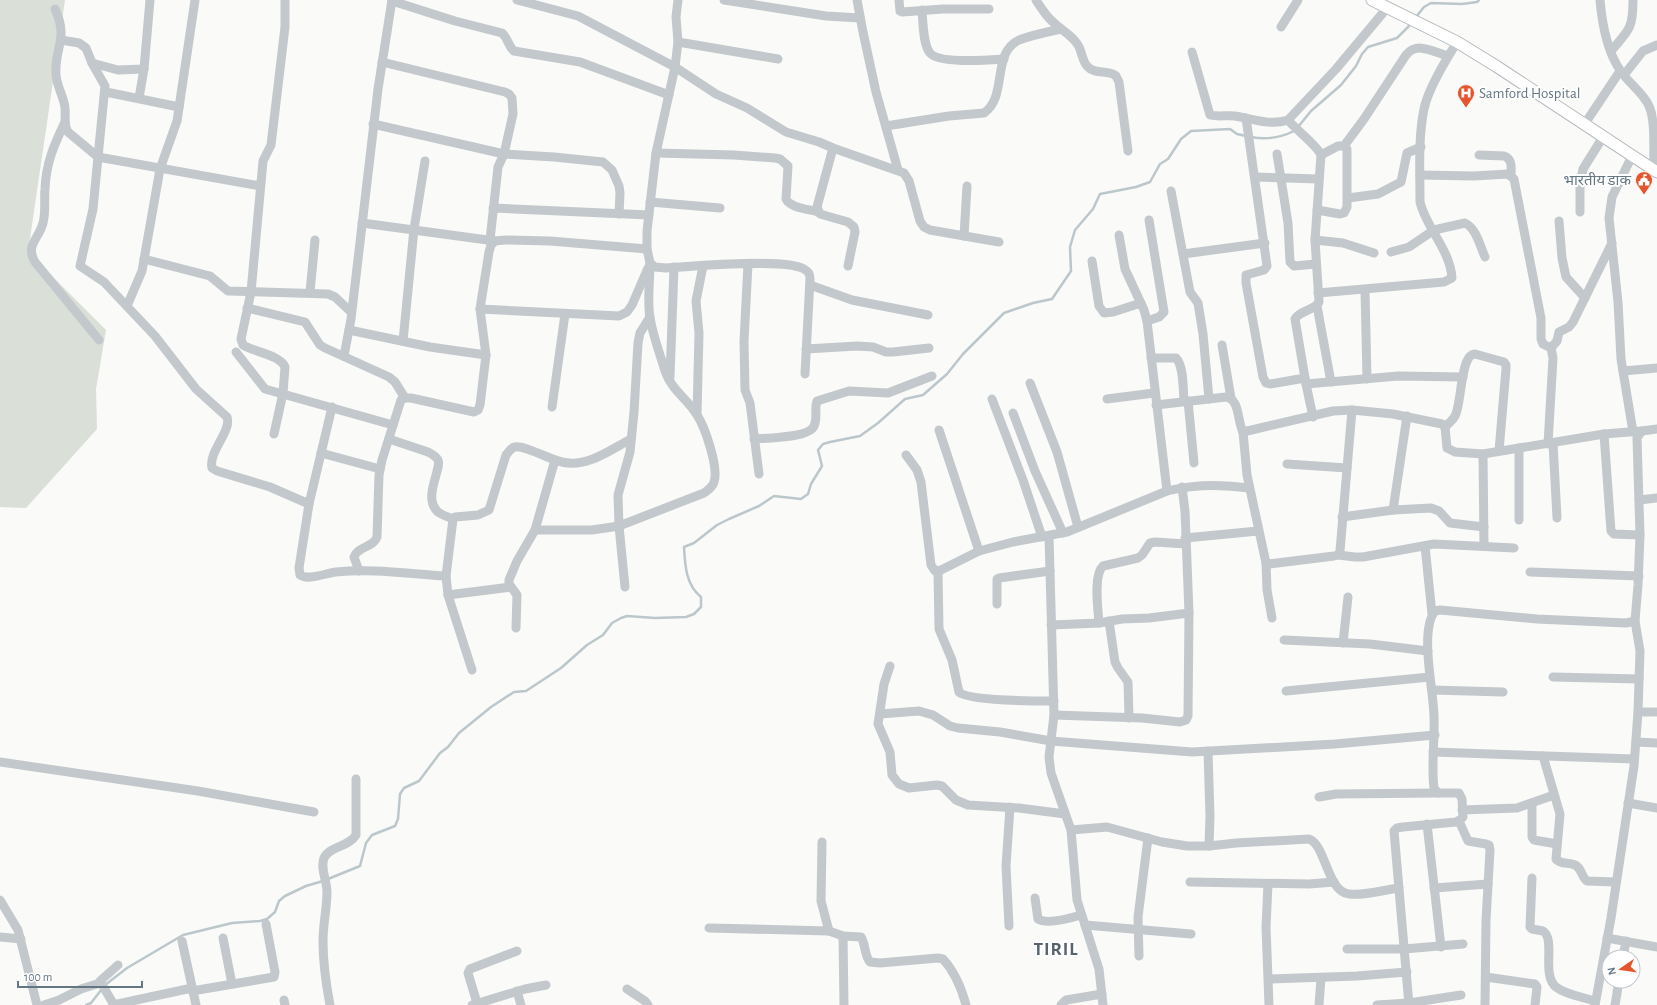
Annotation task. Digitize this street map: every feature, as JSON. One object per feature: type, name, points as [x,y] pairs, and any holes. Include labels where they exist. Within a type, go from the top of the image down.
[{"type":"main road","points":[[1372,0],[1457,42],[1507,73],[1656,171],[1657,181]]},
{"type":"street","points":[[139,98],[144,69],[150,0]]},
{"type":"street","points":[[127,306],[139,277],[144,259],[160,169],[177,121],[194,0]]},
{"type":"street","points":[[274,434],[283,393],[286,371],[284,364],[276,358],[246,347],[242,344],[241,339],[251,292],[263,161],[271,145],[285,26],[285,0]]},
{"type":"street","points":[[344,356],[351,312],[373,124],[392,0],[455,21],[502,33],[514,51],[574,61],[669,95]]},
{"type":"street","points":[[517,0],[578,16],[675,67],[716,94],[747,108],[777,128],[904,173],[909,181],[920,221],[924,227],[930,230],[999,242]]},
{"type":"street","points":[[535,530],[592,530],[619,526],[704,493],[713,486],[715,482],[712,457],[706,435],[697,414],[670,382],[650,317],[650,263],[647,249],[650,202],[656,153],[675,67],[678,42],[676,17],[678,0]]},
{"type":"street","points":[[724,0],[826,16],[860,18]]},
{"type":"street","points":[[857,0],[876,92],[898,170]]},
{"type":"street","points":[[899,0],[901,12],[943,9],[989,9]]},
{"type":"street","points":[[1036,0],[1041,10],[1052,22],[1077,43],[1089,69],[1114,73],[1116,76],[1119,82],[1128,151]]},
{"type":"street","points":[[1281,27],[1298,0]]},
{"type":"street","points":[[1600,0],[1601,12],[1611,51],[1622,73],[1645,99],[1651,111],[1656,171]]},
{"type":"street","points":[[1611,51],[1631,26],[1633,21],[1633,0]]},
{"type":"street","points":[[1192,52],[1210,115],[1246,118],[1274,123],[1289,122],[1387,8]]},
{"type":"street","points":[[55,9],[62,28],[56,69],[58,84],[65,108],[65,122],[68,132],[98,157],[260,186]]},
{"type":"street","points":[[922,10],[926,42],[930,53],[934,57],[947,60],[1004,59]]},
{"type":"street","points":[[886,126],[949,116],[984,113],[989,110],[995,99],[1004,59],[1012,45],[1019,40],[1061,29]]},
{"type":"street","points":[[61,40],[74,41],[84,45],[105,86],[106,92],[93,209],[80,266],[104,282],[155,336],[199,392],[228,419],[212,460],[212,468],[216,471],[270,487],[309,504]]},
{"type":"street","points":[[678,42],[778,59]]},
{"type":"street","points":[[1318,294],[1444,282],[1452,278],[1443,249],[1434,230],[1422,212],[1420,202],[1420,175],[1424,107],[1448,56],[1457,42]]},
{"type":"street","points":[[1584,125],[1622,73],[1643,51],[1657,45]]},
{"type":"street","points":[[1344,146],[1364,119],[1406,55],[1412,49],[1420,48],[1448,56]]},
{"type":"street","points":[[247,308],[305,322],[320,345],[389,377],[395,382],[405,398],[474,412],[478,410],[480,405],[486,355],[480,309],[489,252],[493,240],[493,208],[498,167],[504,154],[513,114],[512,98],[509,94],[382,62]]},
{"type":"street","points":[[92,63],[118,70],[144,69]]},
{"type":"street","points":[[106,92],[139,98],[179,108]]},
{"type":"street","points":[[1246,118],[1265,243],[1266,269],[1249,274],[1246,276],[1245,280],[1263,377],[1266,383],[1306,381],[1331,382],[1398,376],[1463,377]]},
{"type":"street","points":[[65,122],[50,156],[45,189],[43,223],[30,252],[35,262],[99,340]]},
{"type":"street","points":[[1289,122],[1318,149],[1321,155],[1315,240],[1318,294],[1317,306],[1331,382]]},
{"type":"street","points":[[373,124],[504,154],[554,156],[603,162],[612,170],[619,186],[619,214]]},
{"type":"street","points":[[1580,212],[1580,184],[1583,169],[1603,137]]},
{"type":"street","points":[[1321,155],[1338,146],[1344,146]]},
{"type":"street","points":[[1317,210],[1344,214],[1347,207],[1348,155],[1347,149],[1344,146]]},
{"type":"street","points":[[1348,198],[1378,194],[1401,182],[1407,153],[1421,147]]},
{"type":"street","points":[[818,212],[818,203],[833,148]]},
{"type":"street","points":[[656,153],[734,154],[780,159],[788,166],[787,202],[798,207],[818,212],[824,216],[848,222],[854,227],[855,232],[848,266]]},
{"type":"street","points":[[1277,154],[1288,223],[1290,262],[1294,266],[1316,264]]},
{"type":"street","points":[[1479,155],[1508,157],[1510,160],[1511,176],[1516,184],[1540,318],[1541,339],[1543,344],[1553,350],[1551,443],[1557,518]]},
{"type":"street","points":[[1532,878],[1530,927],[1532,929],[1543,931],[1548,936],[1549,970],[1553,984],[1561,990],[1595,1003],[1607,938],[1628,803],[1636,742],[1638,712],[1640,651],[1635,621],[1639,576],[1640,535],[1637,432],[1623,371],[1609,218],[1612,197],[1632,156]]},
{"type":"street","points":[[403,341],[414,229],[425,161]]},
{"type":"street","points":[[1420,175],[1474,176],[1508,174],[1511,176]]},
{"type":"street","points":[[1255,178],[1319,179]]},
{"type":"street","points":[[964,236],[967,186]]},
{"type":"street","points":[[1171,191],[1190,292],[1198,303],[1203,334],[1209,399]]},
{"type":"street","points":[[650,202],[720,208]]},
{"type":"street","points":[[493,208],[649,215]]},
{"type":"street","points":[[1147,321],[1159,317],[1164,312],[1149,220]]},
{"type":"street","points":[[1559,221],[1562,258],[1566,278],[1585,298]]},
{"type":"street","points":[[362,223],[493,240],[550,241],[647,249]]},
{"type":"street","points":[[1390,252],[1409,247],[1434,230],[1462,223],[1469,225],[1485,257]]},
{"type":"street","points":[[1119,235],[1125,269],[1141,303],[1147,321],[1154,393],[1167,491]]},
{"type":"street","points":[[310,292],[315,240]]},
{"type":"street","points":[[1315,240],[1343,243],[1374,253]]},
{"type":"street","points":[[1183,254],[1265,243]]},
{"type":"street","points":[[1551,348],[1557,341],[1561,330],[1569,327],[1573,322],[1612,243]]},
{"type":"street","points":[[144,259],[206,274],[213,277],[228,291],[310,292],[328,294],[334,297],[351,312]]},
{"type":"street","points":[[1092,261],[1099,306],[1104,313],[1113,312],[1141,303]]},
{"type":"street","points":[[480,309],[619,316],[627,312],[632,305],[650,263]]},
{"type":"street","points":[[650,263],[655,267],[748,264],[791,265],[801,268],[809,274],[810,285],[805,374]]},
{"type":"street","points":[[748,264],[744,378],[745,390],[750,403],[759,474]]},
{"type":"street","points":[[697,414],[699,333],[696,301],[703,266]]},
{"type":"street","points":[[670,382],[674,267]]},
{"type":"street","points":[[810,285],[852,300],[928,315]]},
{"type":"street","points":[[1365,290],[1367,379]]},
{"type":"street","points":[[1313,417],[1295,319],[1298,315],[1317,306]]},
{"type":"street","points":[[552,407],[565,314]]},
{"type":"street","points":[[625,587],[619,526],[618,495],[630,452],[638,344],[640,333],[650,317]]},
{"type":"street","points":[[348,330],[430,347],[486,355]]},
{"type":"street","points":[[1222,345],[1231,398],[1235,401],[1239,422],[1243,432],[1247,475],[1266,563],[1267,590],[1272,618]]},
{"type":"street","points":[[806,349],[857,346],[873,347],[886,352],[893,352],[929,348]]},
{"type":"street","points":[[236,352],[263,387],[393,425]]},
{"type":"street","points":[[1445,427],[1455,416],[1466,360],[1471,354],[1499,360],[1506,365],[1499,451]]},
{"type":"street","points":[[1151,358],[1176,358],[1178,360],[1181,368],[1194,464]]},
{"type":"street","points":[[1623,371],[1657,368]]},
{"type":"street","points":[[754,439],[802,434],[811,430],[815,425],[815,406],[817,401],[823,398],[849,390],[888,393],[932,376]]},
{"type":"street","points":[[1030,383],[1057,452],[1078,527]]},
{"type":"street","points":[[1107,399],[1154,393]]},
{"type":"street","points":[[359,571],[354,557],[355,554],[358,550],[373,544],[377,537],[377,497],[380,469],[393,425],[402,400],[405,398]]},
{"type":"street","points":[[1156,405],[1231,398]]},
{"type":"street","points":[[992,399],[1046,537],[1050,571],[1054,701],[1054,715],[1049,756],[1051,773],[1071,830],[1077,900],[1099,969],[1103,1005]]},
{"type":"street","points":[[332,407],[309,504],[299,568],[300,575],[306,577],[336,572],[359,571],[446,576]]},
{"type":"street","points":[[1243,432],[1313,417],[1333,411],[1352,410],[1407,416],[1435,421],[1445,427],[1447,448],[1455,452],[1483,454],[1604,434],[1657,429]]},
{"type":"street","points":[[1338,555],[1340,551],[1352,410]]},
{"type":"street","points":[[1013,412],[1035,471],[1063,533]]},
{"type":"street","points":[[1393,510],[1407,416]]},
{"type":"street","points":[[940,430],[979,551]]},
{"type":"street","points":[[1604,434],[1611,531],[1614,534],[1640,535]]},
{"type":"street","points":[[389,439],[428,452],[434,455],[438,460],[439,464],[433,484],[433,501],[437,511],[452,519]]},
{"type":"street","points":[[452,519],[455,517],[478,515],[489,510],[506,455],[514,447],[525,449],[555,460],[574,464],[584,462],[631,439]]},
{"type":"street","points":[[1519,448],[1519,520]]},
{"type":"street","points":[[321,453],[380,469]]},
{"type":"street","points":[[1483,454],[1484,546]]},
{"type":"street","points":[[906,455],[919,474],[931,565],[935,571],[938,571]]},
{"type":"street","points":[[516,628],[517,595],[511,587],[509,580],[511,573],[535,530],[555,460]]},
{"type":"street","points":[[1287,464],[1347,468]]},
{"type":"street","points":[[938,571],[979,551],[1013,542],[1063,533],[1167,491],[1208,485],[1250,488]]},
{"type":"street","points":[[1054,715],[1180,722],[1186,720],[1188,716],[1189,613],[1182,488]]},
{"type":"street","points":[[1639,500],[1657,498]]},
{"type":"street","points":[[1342,517],[1393,510],[1430,508],[1438,511],[1450,523],[1484,527]]},
{"type":"street","points":[[452,519],[446,576],[448,595],[472,670]]},
{"type":"street","points":[[1099,623],[1098,579],[1100,569],[1103,566],[1138,558],[1142,555],[1150,543],[1186,541],[1258,531]]},
{"type":"street","points":[[1266,563],[1269,564],[1338,555],[1355,558],[1434,544],[1514,548]]},
{"type":"street","points":[[1425,546],[1432,614],[1428,633],[1428,651],[1435,734],[1433,752],[1434,784],[1438,793]]},
{"type":"street","points":[[938,571],[939,629],[952,660],[959,692],[966,696],[1054,701]]},
{"type":"street","points":[[997,604],[997,579],[1050,571]]},
{"type":"street","points":[[1530,572],[1639,576]]},
{"type":"street","points":[[448,595],[511,587]]},
{"type":"street","points":[[1343,643],[1348,598]]},
{"type":"street","points":[[1432,614],[1435,611],[1440,610],[1537,619],[1626,623],[1635,621]]},
{"type":"street","points":[[1051,625],[1099,623],[1189,613]]},
{"type":"street","points":[[1109,621],[1115,662],[1128,682],[1129,718]]},
{"type":"street","points":[[1284,640],[1370,644],[1428,651]]},
{"type":"street","points":[[890,666],[884,684],[878,724],[890,752],[890,771],[899,784],[909,788],[937,785],[942,786],[956,800],[962,803],[1065,814]]},
{"type":"street","points":[[1286,691],[1430,677]]},
{"type":"street","points":[[1553,677],[1639,679]]},
{"type":"street","points":[[1432,690],[1503,692]]},
{"type":"street","points":[[880,714],[919,711],[933,715],[950,726],[958,728],[1000,732],[1051,741],[1192,752],[1335,744],[1435,734]]},
{"type":"street","points":[[1638,712],[1657,712]]},
{"type":"street","points":[[1636,742],[1657,743]]},
{"type":"street","points":[[1208,751],[1210,816],[1209,846]]},
{"type":"street","points":[[1433,752],[1634,759]]},
{"type":"street","points":[[1543,756],[1560,814],[1556,855],[1558,861],[1576,865],[1580,868],[1584,879],[1590,882],[1616,882]]},
{"type":"street","points":[[0,762],[198,791],[314,812]]},
{"type":"street","points":[[330,1005],[323,940],[327,893],[323,862],[325,856],[350,842],[356,836],[356,779]]},
{"type":"street","points":[[1319,797],[1336,794],[1459,793],[1462,799],[1463,817],[1459,821],[1397,828],[1394,831],[1409,1004]]},
{"type":"street","points":[[1462,810],[1517,808],[1554,795]]},
{"type":"street","points":[[1532,803],[1532,837],[1534,840],[1557,844]]},
{"type":"street","points":[[1628,803],[1657,808]]},
{"type":"street","points":[[1009,926],[1006,866],[1010,807]]},
{"type":"street","points":[[1459,821],[1468,840],[1489,845],[1485,1005]]},
{"type":"street","points":[[1427,824],[1441,947]]},
{"type":"street","points":[[1071,830],[1107,827],[1148,838],[1187,846],[1209,846],[1236,842],[1308,839],[1313,841],[1317,846],[1334,882],[1348,894],[1399,888]]},
{"type":"street","points":[[1139,956],[1138,930],[1148,838]]},
{"type":"street","points":[[822,842],[821,901],[829,931]]},
{"type":"street","points":[[1190,882],[1309,884],[1334,882]]},
{"type":"street","points":[[1268,884],[1266,927],[1269,979],[1268,1005]]},
{"type":"street","points":[[1434,888],[1488,884]]},
{"type":"street","points":[[1035,898],[1038,920],[1053,921],[1081,916]]},
{"type":"street","points":[[0,900],[15,923],[21,939],[37,1005]]},
{"type":"street","points":[[118,965],[102,978],[102,986],[114,1005],[192,990],[269,979],[275,975],[266,924]]},
{"type":"street","points":[[1085,925],[1191,934]]},
{"type":"street","points":[[709,928],[829,931],[848,936],[861,937],[864,942],[867,958],[870,962],[875,963],[938,958],[943,959],[952,972],[964,997],[966,1005]]},
{"type":"street","points":[[844,1005],[848,936]]},
{"type":"street","points":[[0,937],[21,939]]},
{"type":"street","points":[[223,938],[232,984]]},
{"type":"street","points":[[1607,938],[1657,947]]},
{"type":"street","points":[[182,941],[196,1005]]},
{"type":"street","points":[[1624,949],[1626,941]]},
{"type":"street","points":[[1347,949],[1404,949],[1463,944]]},
{"type":"street","points":[[517,951],[470,969],[468,973],[475,1004],[517,991],[546,985]]},
{"type":"street","points":[[1269,979],[1321,978],[1407,972]]},
{"type":"street","points":[[1486,977],[1535,984],[1537,987],[1535,1005]]},
{"type":"street","points":[[1319,1005],[1321,978]]},
{"type":"street","points":[[44,1005],[59,1000],[81,988],[102,986]]},
{"type":"street","points":[[627,989],[645,1001],[648,1005]]},
{"type":"street","points":[[1614,1005],[1617,989]]},
{"type":"street","points":[[517,991],[521,1005]]},
{"type":"street","points":[[1061,1005],[1066,1000],[1102,994]]},
{"type":"street","points":[[1377,1005],[1409,1004],[1461,995]]},
{"type":"shaded area","points":[[0,0],[65,0],[28,252],[106,330],[96,389],[97,429],[26,508],[0,507]]},
{"type":"waterway","points":[[1416,17],[1424,7],[1431,3],[1462,4],[1477,2],[1479,0]]},
{"type":"waterway","points":[[1298,127],[1311,111],[1341,85],[1356,66],[1362,54],[1368,47],[1397,38],[1412,23]]},
{"type":"waterway","points":[[328,879],[360,866],[366,843],[372,835],[395,826],[398,819],[400,794],[404,788],[419,781],[440,753],[448,747],[459,733],[491,707],[514,692],[526,691],[561,668],[587,645],[603,635],[612,623],[621,618],[627,616],[655,618],[686,617],[694,614],[701,607],[701,597],[689,581],[684,547],[694,543],[717,525],[759,506],[774,496],[801,499],[808,494],[811,484],[822,466],[818,450],[823,444],[860,436],[878,423],[905,399],[923,395],[947,374],[963,354],[1004,313],[1033,303],[1052,299],[1071,271],[1070,247],[1075,230],[1093,209],[1100,194],[1136,187],[1150,182],[1160,164],[1168,159],[1181,139],[1191,131],[1230,129],[1237,134],[1246,136]]},
{"type":"waterway","points":[[1251,137],[1273,138],[1294,131]]},
{"type":"waterway","points":[[86,1005],[91,1003],[105,985],[127,968],[183,935],[232,923],[267,919],[275,912],[279,901],[285,896],[306,886],[323,881]]},
{"type":"place","name":"Samford Hospital","points":[[1466,108]]},
{"type":"place","name":"भारतीय डाक","points":[[1644,195]]},
{"type":"district","name":"TIRIL","points":[[1056,949]]}]
